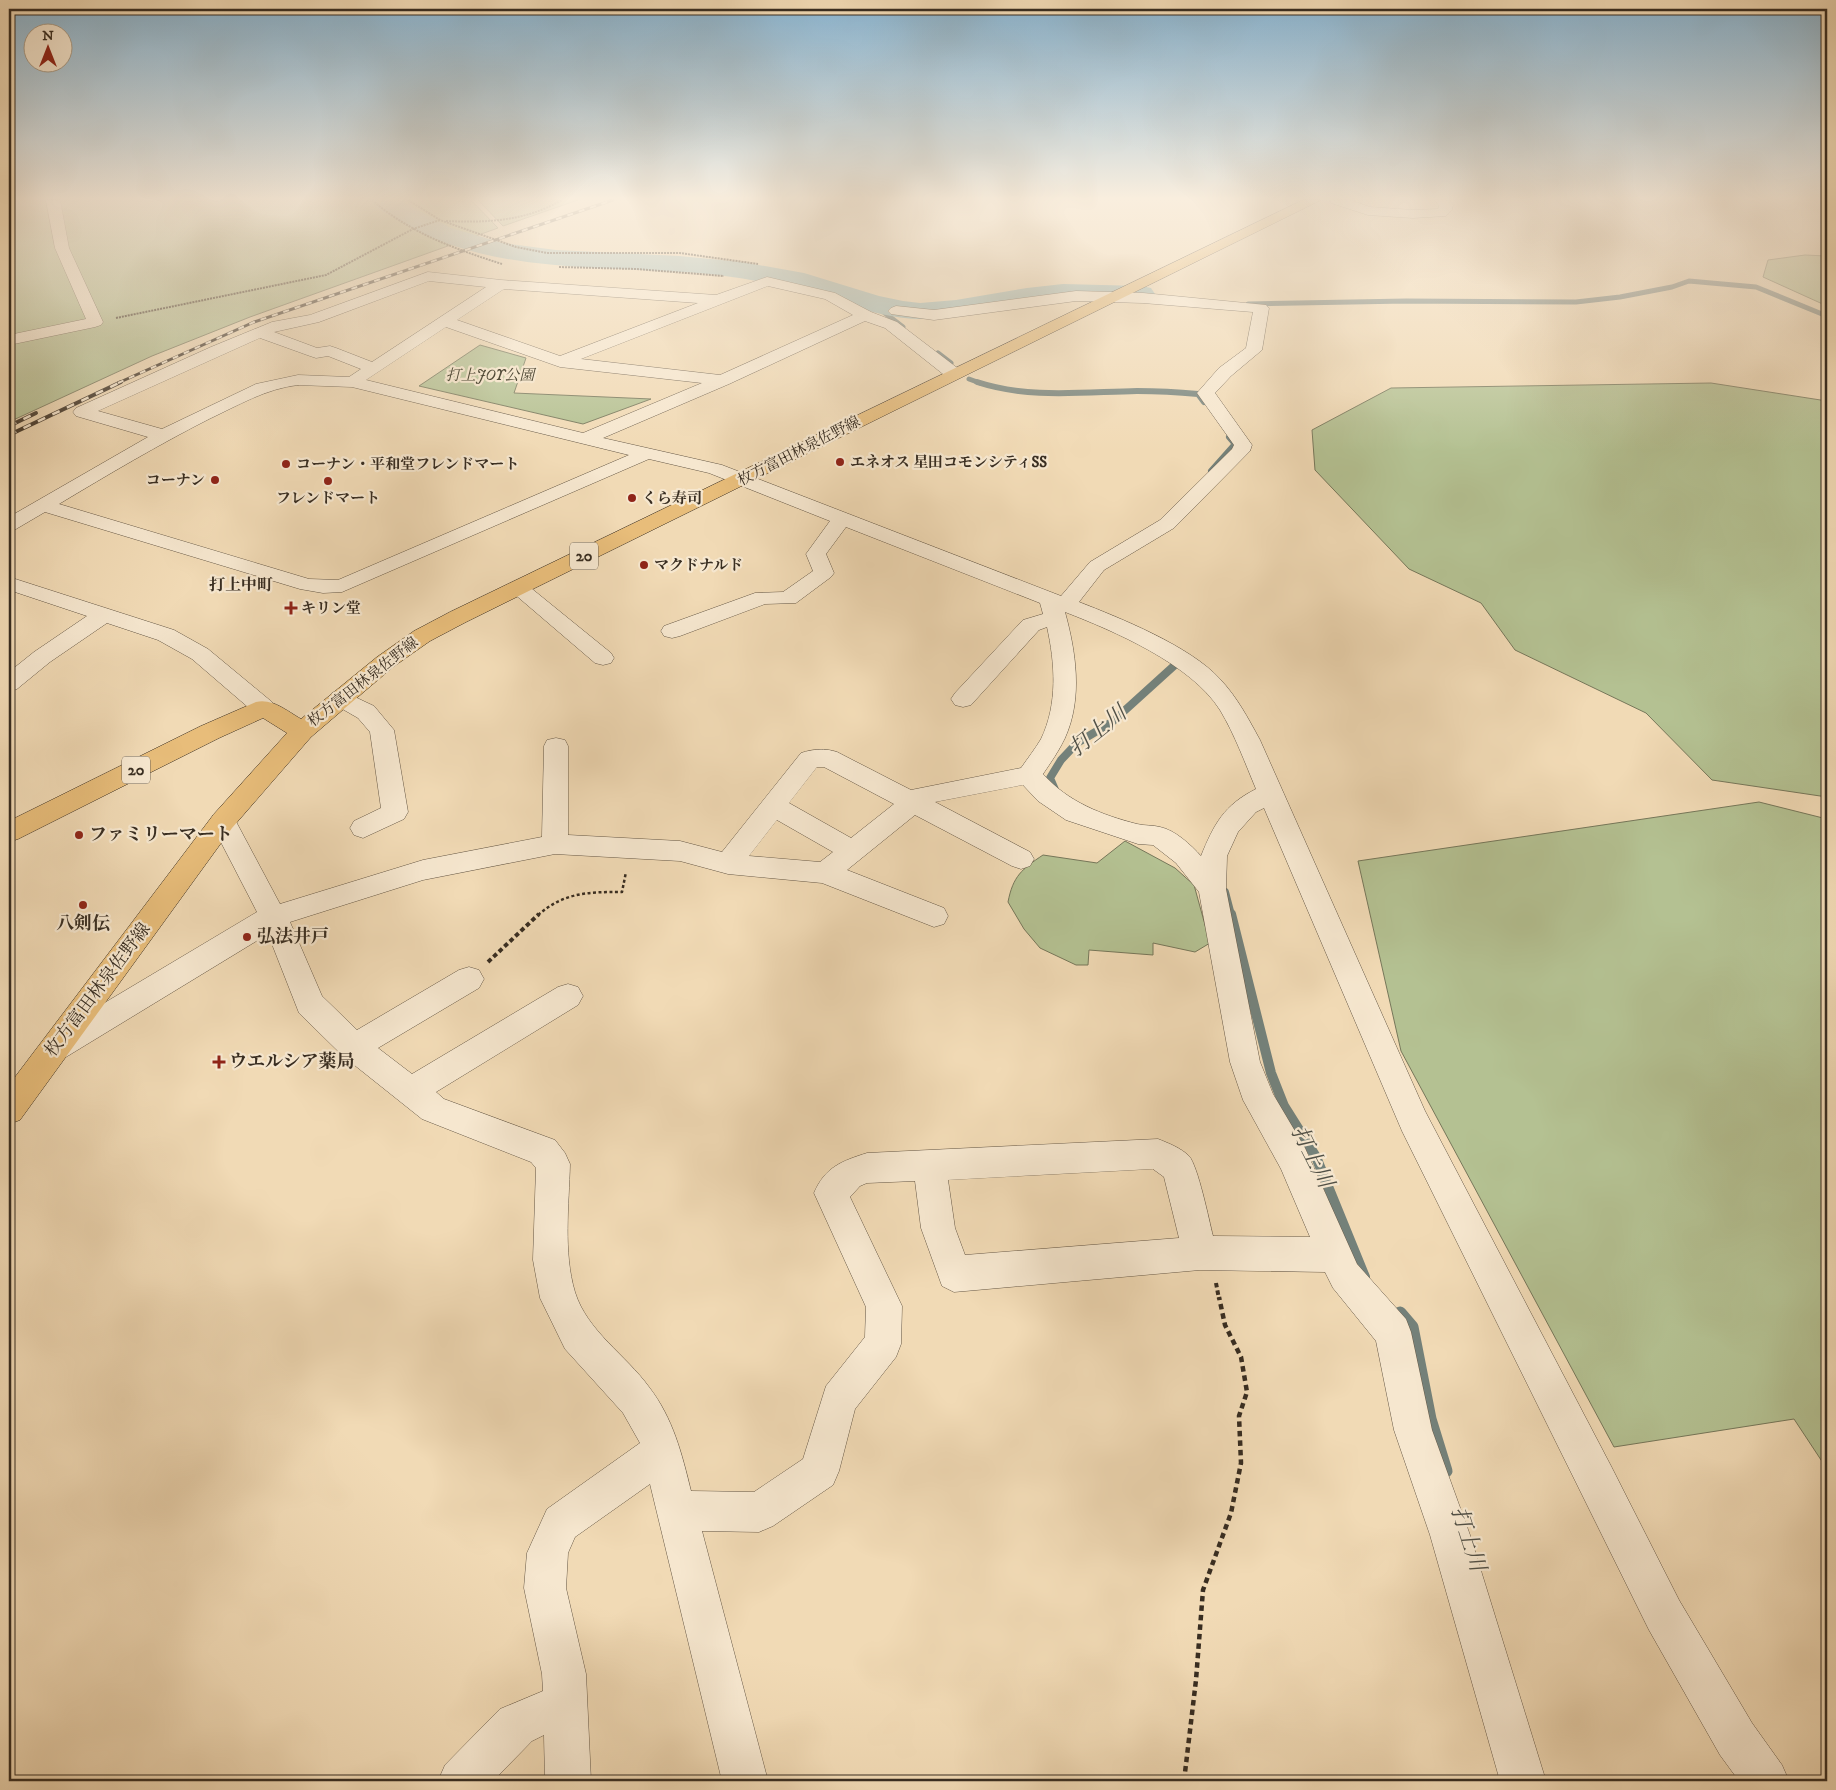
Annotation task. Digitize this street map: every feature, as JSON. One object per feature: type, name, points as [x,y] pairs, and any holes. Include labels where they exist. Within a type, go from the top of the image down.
[{"type":"main road","name":"枚方富田林泉佐野線","points":[[14,1097],[55,1048],[224,821],[302,731],[385,662],[422,636],[1138,284]]},
{"type":"main road","name":"枚方富田林泉佐野線","points":[[264,708],[302,731]]},
{"type":"main road","name":"20","points":[[9,832],[210,732],[264,708]]},
{"type":"street","points":[[9,340],[95,322],[78,284]]},
{"type":"street","points":[[162,435],[82,412],[217,350],[278,325],[313,319],[408,284]]},
{"type":"street","points":[[497,284],[718,300]]},
{"type":"street","points":[[352,382],[501,284]]},
{"type":"street","points":[[560,362],[760,284]]},
{"type":"street","points":[[778,284],[830,296],[864,314],[891,325],[954,374]]},
{"type":"street","points":[[896,311],[934,315],[1076,296],[1261,308],[1254,350],[1225,372],[1206,393],[1243,445],[1241,451],[1167,524],[1097,566],[1057,607],[1031,625],[963,699]]},
{"type":"street","points":[[584,439],[723,380],[864,314]]},
{"type":"street","points":[[444,321],[560,362],[723,380]]},
{"type":"street","points":[[260,333],[316,353],[330,352],[373,368]]},
{"type":"street","points":[[9,526],[162,435],[254,390],[279,383],[330,379],[352,382],[715,469],[843,517],[1057,607],[1102,619],[1184,660],[1211,683],[1230,705],[1248,740],[1326,926],[1413,1121],[1664,1615],[1736,1739],[1766,1781]]},
{"type":"street","points":[[43,505],[307,585],[323,587],[342,586],[648,453]]},
{"type":"street","points":[[672,631],[763,598],[788,598],[824,572],[816,554],[843,517]]},
{"type":"street","points":[[9,583],[166,635],[200,654],[264,708]]},
{"type":"street","points":[[519,588],[603,658]]},
{"type":"street","points":[[825,873],[921,796],[1029,775],[1053,737],[1065,695],[1063,653],[1057,607]]},
{"type":"street","points":[[9,684],[42,657],[104,615]]},
{"type":"street","points":[[340,698],[366,712],[382,730],[395,812],[363,828]]},
{"type":"street","points":[[555,844],[556,746]]},
{"type":"street","points":[[728,864],[810,758],[828,758],[1022,859]]},
{"type":"street","points":[[1029,775],[1048,795],[1075,813],[1138,834],[1160,836],[1185,856],[1212,889]]},
{"type":"street","points":[[1271,793],[1247,805],[1227,827],[1214,856],[1212,889],[1245,1062],[1259,1100],[1293,1158],[1345,1276],[1393,1332],[1413,1430],[1450,1535],[1523,1781]]},
{"type":"street","points":[[773,806],[852,850]]},
{"type":"street","points":[[224,821],[282,934],[310,1004],[354,1047],[433,1109],[543,1151],[553,1164],[551,1260],[558,1298],[578,1336],[636,1400],[658,1438],[745,1781]]},
{"type":"street","points":[[55,1048],[272,917],[423,870],[555,844],[680,850],[728,864],[825,873],[934,916]]},
{"type":"street","points":[[354,1047],[469,979]]},
{"type":"street","points":[[410,1091],[568,996]]},
{"type":"street","points":[[678,1511],[758,1512],[819,1471],[839,1399],[883,1344],[884,1306],[831,1192],[848,1174],[867,1168],[1158,1154],[1178,1168],[1205,1253]]},
{"type":"street","points":[[930,1166],[938,1228],[954,1274],[1205,1253],[1335,1255]]},
{"type":"street","points":[[568,1781],[564,1674],[544,1588],[548,1553],[561,1523],[662,1452]]},
{"type":"street","points":[[461,1781],[516,1725],[565,1704]]},
{"type":"path","points":[[95,322],[291,284]]},
{"type":"path","points":[[469,979],[545,909],[560,899],[578,894],[622,892],[630,848]]},
{"type":"path","points":[[1184,1781],[1196,1680],[1203,1590],[1231,1513],[1241,1463],[1239,1416],[1247,1392],[1241,1357],[1225,1325],[1205,1253]]},
{"type":"green space","points":[[9,284],[343,284],[250,317],[152,356],[9,422]]},
{"type":"green space","points":[[1777,284],[1827,284],[1827,306]]},
{"type":"green space","name":"打上JOY公園","points":[[480,345],[526,358],[514,393],[651,399],[583,424],[419,386]]},
{"type":"green space","points":[[1711,383],[1827,401],[1827,797],[1712,780],[1646,713],[1515,650],[1481,603],[1409,569],[1315,470],[1312,430],[1391,388]]},
{"type":"green space","points":[[1759,802],[1827,819],[1827,1469],[1794,1419],[1614,1447],[1401,1051],[1358,861]]},
{"type":"green space","points":[[1125,841],[1175,868],[1194,885],[1210,943],[1195,952],[1153,943],[1153,955],[1089,950],[1088,965],[1076,965],[1040,948],[1024,929],[1008,902],[1019,874],[1043,855],[1097,863]]},
{"type":"waterway","name":"打上川","points":[[813,284],[886,307],[920,311],[956,308],[1045,293],[1092,291],[1141,294]]},
{"type":"waterway","name":"打上川","points":[[1248,304],[1406,301],[1576,302],[1620,297],[1682,284]]},
{"type":"waterway","name":"打上川","points":[[1717,284],[1756,287],[1827,316]]},
{"type":"waterway","name":"打上川","points":[[872,303],[903,327]]},
{"type":"waterway","name":"打上川","points":[[938,353],[951,363]]},
{"type":"waterway","name":"打上川","points":[[969,379],[978,382]]},
{"type":"waterway","name":"打上川","points":[[978,382],[1016,391],[1036,393],[1137,391],[1190,393],[1198,394],[1204,402]]},
{"type":"waterway","name":"打上川","points":[[1211,471],[1235,444],[1229,437]]},
{"type":"waterway","name":"打上川","points":[[1056,792],[1050,778],[1061,760],[1077,743],[1112,722],[1176,664]]},
{"type":"waterway","name":"打上川","points":[[1225,892],[1231,915]]},
{"type":"waterway","name":"打上川","points":[[1231,914],[1271,1073],[1284,1106],[1316,1157],[1365,1277]]},
{"type":"waterway","name":"打上川","points":[[1400,1313],[1412,1327],[1430,1419],[1446,1471]]},
{"type":"railway","points":[[118,383],[254,322],[367,284]]},
{"type":"railway","points":[[9,435],[121,382]]},
{"type":"railway","points":[[9,426],[36,413]]},
{"type":"place","name":"エネオス 星田コモンシティSS","points":[[840,462]]},
{"type":"place","name":"コーナン・平和堂フレンドマート","points":[[286,464]]},
{"type":"place","name":"コーナン","points":[[215,480]]},
{"type":"place","name":"フレンドマート","points":[[328,481]]},
{"type":"place","name":"くら寿司","points":[[632,498]]},
{"type":"place","name":"マクドナルド","points":[[644,565]]},
{"type":"place","name":"キリン堂","points":[[291,608]]},
{"type":"place","name":"ファミリーマート","points":[[79,835]]},
{"type":"place","name":"八剣伝","points":[[83,905]]},
{"type":"place","name":"弘法井戸","points":[[247,937]]},
{"type":"place","name":"ウエルシア薬局","points":[[219,1062]]},
{"type":"district","name":"打上中町","points":[[241,585]]}]
